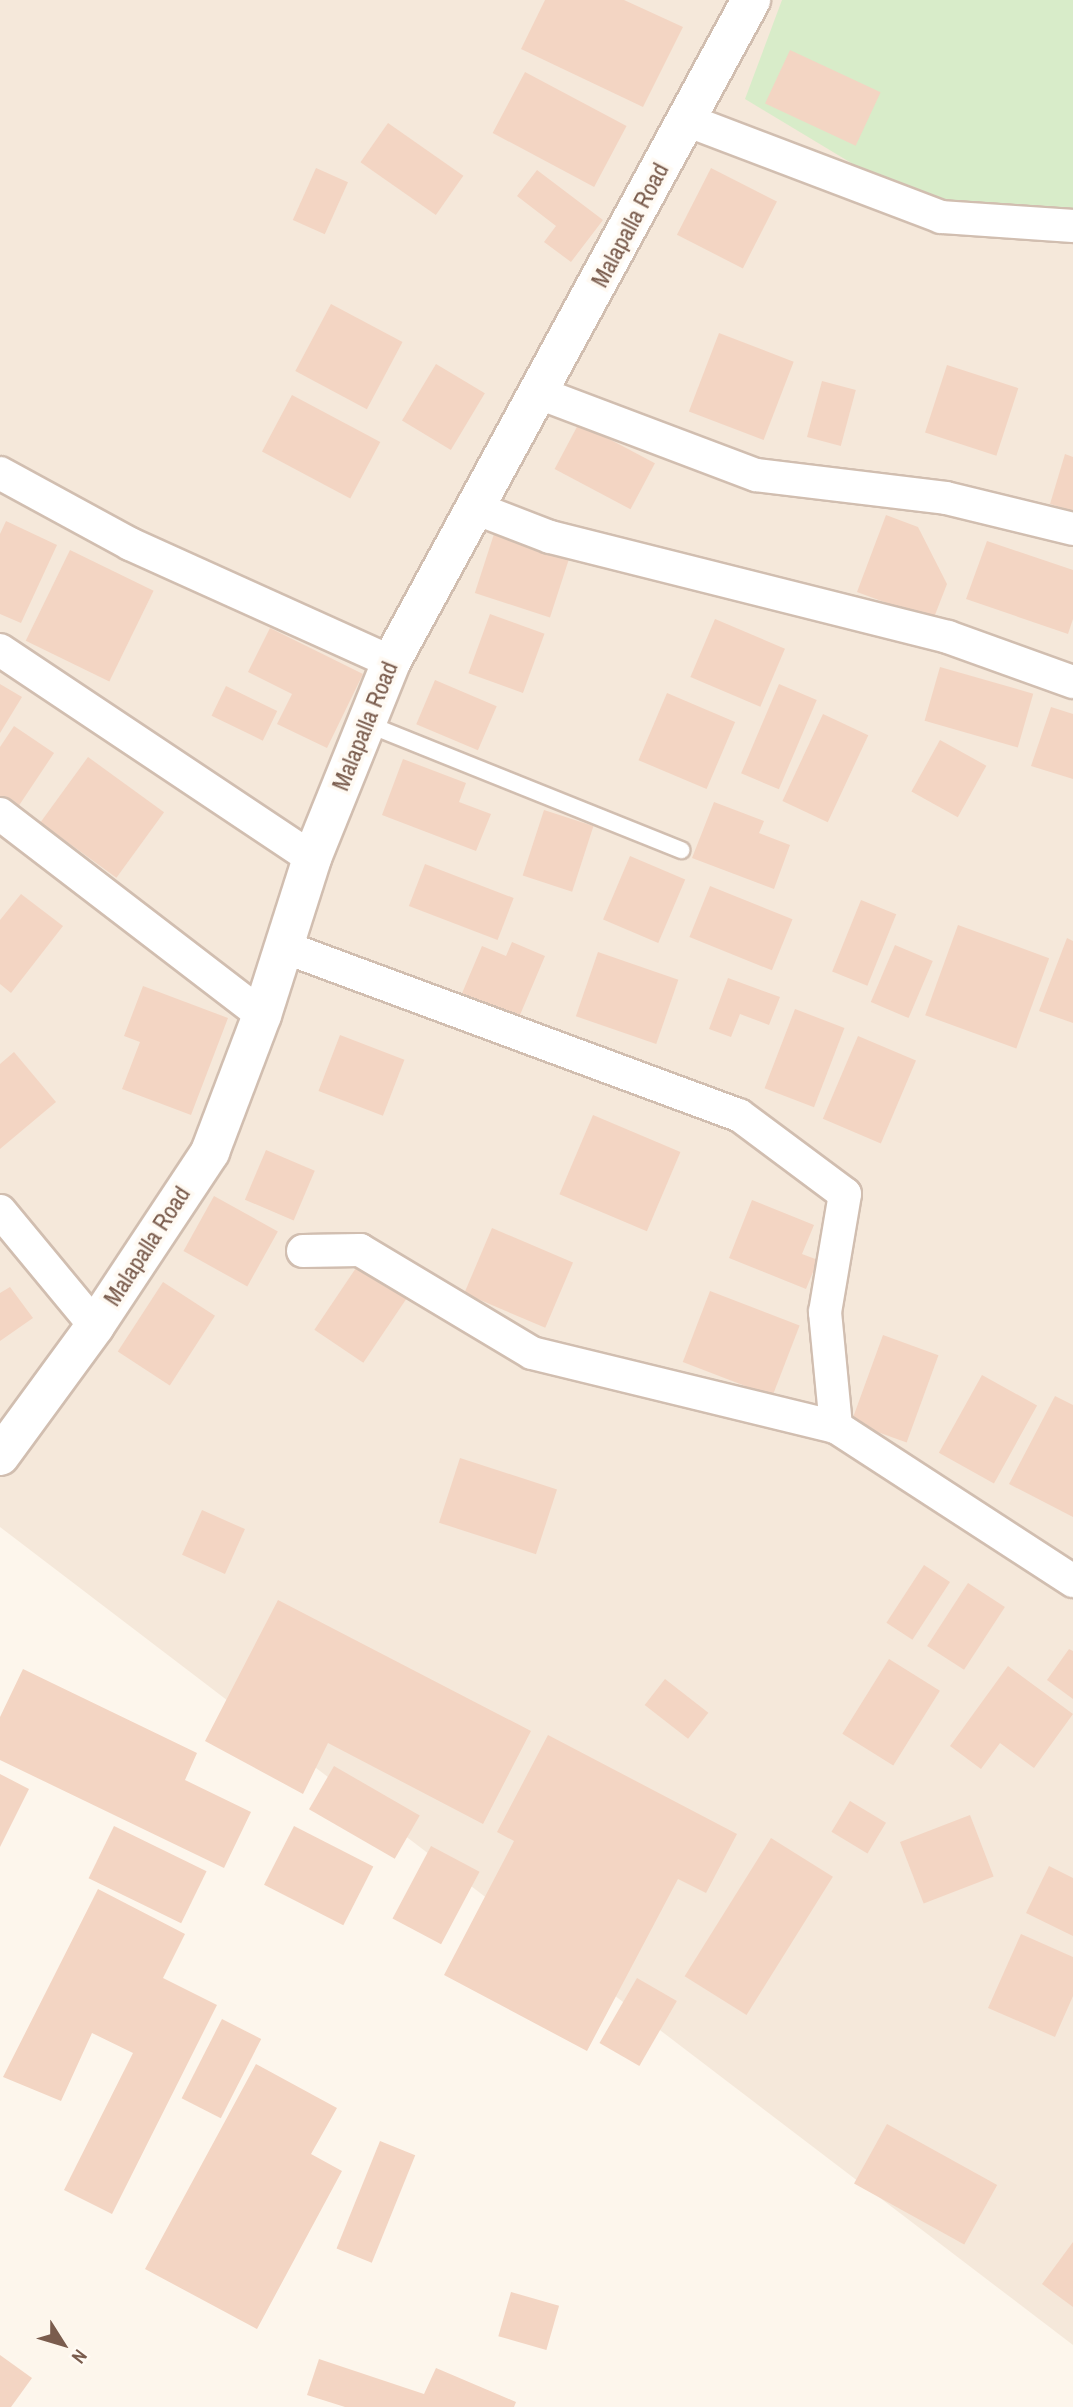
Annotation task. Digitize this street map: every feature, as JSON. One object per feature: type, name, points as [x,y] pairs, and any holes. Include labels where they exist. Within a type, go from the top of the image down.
[{"type":"street","name":"Malapalla Road","points":[[0,1455],[95,1326],[210,1152],[262,1015],[312,858],[390,662],[751,0]]},
{"type":"street","points":[[686,120],[941,216],[1073,226]]},
{"type":"street","points":[[539,393],[756,475],[946,498],[1073,529]]},
{"type":"street","points":[[0,473],[130,544],[390,662]]},
{"type":"street","points":[[475,508],[550,537],[947,637],[1073,682]]},
{"type":"street","points":[[0,650],[312,858]]},
{"type":"street","points":[[0,814],[262,1015]]},
{"type":"street","points":[[284,947],[739,1115],[845,1194],[825,1312],[836,1427]]},
{"type":"street","points":[[0,1211],[95,1326]]},
{"type":"street","points":[[303,1251],[360,1250],[532,1353],[836,1427],[1073,1581]]},
{"type":"lane","points":[[365,723],[681,850]]},
{"type":"shaded area","points":[[0,0],[1073,0],[1073,2345],[0,1527]]},
{"type":"green space","points":[[782,0],[1073,0],[1073,233],[941,217],[745,99]]},
{"type":"building","points":[[545,0],[624,0],[683,27],[643,107],[521,49]]},
{"type":"building","points":[[790,50],[881,92],[856,146],[765,103]]},
{"type":"building","points":[[525,72],[627,126],[594,187],[493,133]]},
{"type":"building","points":[[388,123],[463,176],[436,215],[360,162]]},
{"type":"building","points":[[316,168],[348,182],[325,234],[293,220]]},
{"type":"building","points":[[711,168],[777,202],[743,268],[677,235]]},
{"type":"building","points":[[537,170],[603,220],[571,262],[544,242],[556,226],[517,196]]},
{"type":"building","points":[[331,304],[403,342],[367,409],[295,371]]},
{"type":"building","points":[[719,333],[794,362],[764,440],[689,411]]},
{"type":"building","points":[[436,364],[485,393],[451,450],[402,421]]},
{"type":"building","points":[[947,365],[1018,388],[996,456],[925,433]]},
{"type":"building","points":[[822,381],[856,390],[841,446],[807,437]]},
{"type":"building","points":[[292,395],[380,442],[350,498],[262,452]]},
{"type":"building","points":[[579,423],[655,463],[631,509],[555,469]]},
{"type":"building","points":[[1065,454],[1073,457],[1073,511],[1050,504]]},
{"type":"building","points":[[886,515],[918,527],[947,584],[933,620],[857,592]]},
{"type":"building","points":[[6,521],[57,545],[21,623],[0,614],[0,534]]},
{"type":"building","points":[[494,534],[569,558],[550,617],[475,593]]},
{"type":"building","points":[[987,541],[1073,570],[1073,619],[1068,634],[966,599]]},
{"type":"building","points":[[70,550],[154,591],[109,682],[26,641]]},
{"type":"building","points":[[490,614],[545,634],[523,693],[468,673]]},
{"type":"building","points":[[715,619],[785,649],[760,707],[690,677]]},
{"type":"building","points":[[270,628],[363,674],[327,748],[277,724],[292,694],[248,672]]},
{"type":"building","points":[[940,667],[1033,694],[1018,748],[925,721]]},
{"type":"building","points":[[435,680],[497,706],[478,750],[416,724]]},
{"type":"building","points":[[0,684],[22,697],[0,733]]},
{"type":"building","points":[[779,684],[817,700],[779,789],[741,773]]},
{"type":"building","points":[[226,686],[277,711],[263,741],[212,716]]},
{"type":"building","points":[[667,693],[735,722],[707,789],[638,760]]},
{"type":"building","points":[[1051,707],[1073,714],[1073,779],[1031,766]]},
{"type":"building","points":[[823,714],[868,735],[828,822],[782,801]]},
{"type":"building","points":[[14,726],[54,753],[14,813],[0,803],[0,747]]},
{"type":"building","points":[[940,740],[986,766],[958,817],[911,792]]},
{"type":"building","points":[[88,757],[164,812],[116,878],[40,823]]},
{"type":"building","points":[[403,759],[466,783],[459,802],[491,814],[476,851],[382,815]]},
{"type":"building","points":[[714,802],[764,821],[759,833],[790,845],[774,889],[692,858]]},
{"type":"building","points":[[544,810],[593,826],[572,892],[523,876]]},
{"type":"building","points":[[630,856],[685,879],[658,943],[603,920]]},
{"type":"building","points":[[425,864],[514,898],[498,940],[409,906]]},
{"type":"building","points":[[710,886],[793,919],[772,970],[689,937]]},
{"type":"building","points":[[21,894],[63,926],[11,993],[0,984],[0,920]]},
{"type":"building","points":[[861,900],[896,914],[867,986],[832,971]]},
{"type":"building","points":[[958,925],[1049,958],[1016,1048],[925,1015]]},
{"type":"building","points":[[1067,938],[1073,941],[1073,1023],[1039,1011]]},
{"type":"building","points":[[512,942],[545,956],[517,1022],[460,998],[482,946],[506,956]]},
{"type":"building","points":[[895,945],[933,961],[909,1018],[871,1002]]},
{"type":"building","points":[[598,952],[678,980],[656,1044],[576,1016]]},
{"type":"building","points":[[728,978],[780,997],[769,1025],[740,1014],[731,1037],[709,1029]]},
{"type":"building","points":[[143,986],[228,1018],[191,1115],[122,1089],[140,1042],[124,1036]]},
{"type":"building","points":[[795,1009],[844,1028],[814,1107],[765,1088]]},
{"type":"building","points":[[340,1035],[404,1060],[383,1116],[318,1091]]},
{"type":"building","points":[[858,1036],[916,1061],[881,1143],[823,1119]]},
{"type":"building","points":[[14,1052],[56,1102],[0,1149],[0,1064]]},
{"type":"building","points":[[593,1115],[680,1152],[647,1231],[559,1194]]},
{"type":"building","points":[[266,1150],[315,1171],[294,1220],[245,1200]]},
{"type":"building","points":[[214,1196],[278,1231],[247,1286],[183,1251]]},
{"type":"building","points":[[752,1200],[814,1225],[802,1254],[818,1260],[806,1289],[729,1258]]},
{"type":"building","points":[[492,1228],[573,1262],[545,1328],[464,1293]]},
{"type":"building","points":[[358,1265],[407,1298],[363,1363],[314,1330]]},
{"type":"building","points":[[163,1282],[215,1316],[170,1385],[118,1352]]},
{"type":"building","points":[[10,1287],[33,1318],[0,1341],[0,1293]]},
{"type":"building","points":[[710,1291],[800,1325],[772,1396],[683,1362]]},
{"type":"building","points":[[883,1335],[938,1355],[907,1443],[851,1422]]},
{"type":"building","points":[[982,1375],[1037,1406],[994,1483],[939,1453]]},
{"type":"building","points":[[1055,1396],[1073,1405],[1073,1517],[1009,1484]]},
{"type":"building","points":[[460,1458],[557,1490],[536,1554],[439,1523]]},
{"type":"building","points":[[202,1510],[245,1529],[225,1574],[182,1555]]},
{"type":"building","points":[[924,1565],[950,1582],[912,1640],[886,1623]]},
{"type":"building","points":[[968,1583],[1005,1607],[964,1670],[927,1646]]},
{"type":"building","points":[[278,1600],[531,1731],[483,1824],[328,1743],[303,1794],[205,1741]]},
{"type":"building","points":[[1069,1649],[1073,1651],[1073,1699],[1047,1680]]},
{"type":"building","points":[[889,1659],[940,1691],[893,1765],[842,1734]]},
{"type":"building","points":[[1008,1666],[1073,1714],[1034,1768],[1000,1743],[981,1769],[950,1746]]},
{"type":"building","points":[[23,1669],[197,1753],[185,1780],[251,1812],[224,1868],[0,1760],[0,1717]]},
{"type":"building","points":[[665,1679],[708,1713],[688,1739],[645,1705]]},
{"type":"building","points":[[548,1735],[737,1834],[706,1893],[678,1879],[587,2051],[444,1975],[514,1841],[497,1832]]},
{"type":"building","points":[[334,1766],[420,1816],[395,1859],[309,1809]]},
{"type":"building","points":[[0,1774],[29,1789],[0,1847]]},
{"type":"building","points":[[850,1801],[886,1823],[867,1853],[831,1832]]},
{"type":"building","points":[[970,1815],[994,1877],[924,1903],[900,1842]]},
{"type":"building","points":[[114,1826],[207,1871],[181,1923],[89,1878]]},
{"type":"building","points":[[294,1826],[373,1866],[343,1925],[264,1885]]},
{"type":"building","points":[[771,1838],[833,1877],[747,2015],[685,1976]]},
{"type":"building","points":[[431,1846],[480,1872],[441,1944],[393,1918]]},
{"type":"building","points":[[1049,1866],[1073,1878],[1073,1936],[1026,1913]]},
{"type":"building","points":[[98,1889],[185,1934],[163,1978],[217,2005],[112,2214],[64,2190],[133,2053],[92,2033],[61,2101],[3,2077]]},
{"type":"building","points":[[1021,1934],[1073,1957],[1073,1996],[1055,2037],[988,2008]]},
{"type":"building","points":[[637,1978],[677,2001],[639,2066],[600,2043]]},
{"type":"building","points":[[222,2019],[261,2039],[221,2118],[182,2098]]},
{"type":"building","points":[[256,2064],[337,2108],[311,2154],[342,2171],[257,2329],[145,2269]]},
{"type":"building","points":[[887,2124],[997,2185],[964,2245],[854,2183]]},
{"type":"building","points":[[380,2141],[415,2155],[372,2263],[337,2249]]},
{"type":"building","points":[[1073,2242],[1073,2307],[1042,2284]]},
{"type":"building","points":[[511,2292],[559,2306],[546,2350],[498,2336]]},
{"type":"building","points":[[0,2355],[32,2378],[11,2407],[0,2407]]},
{"type":"building","points":[[319,2359],[424,2394],[436,2368],[516,2402],[514,2407],[345,2407],[307,2395]]}]
